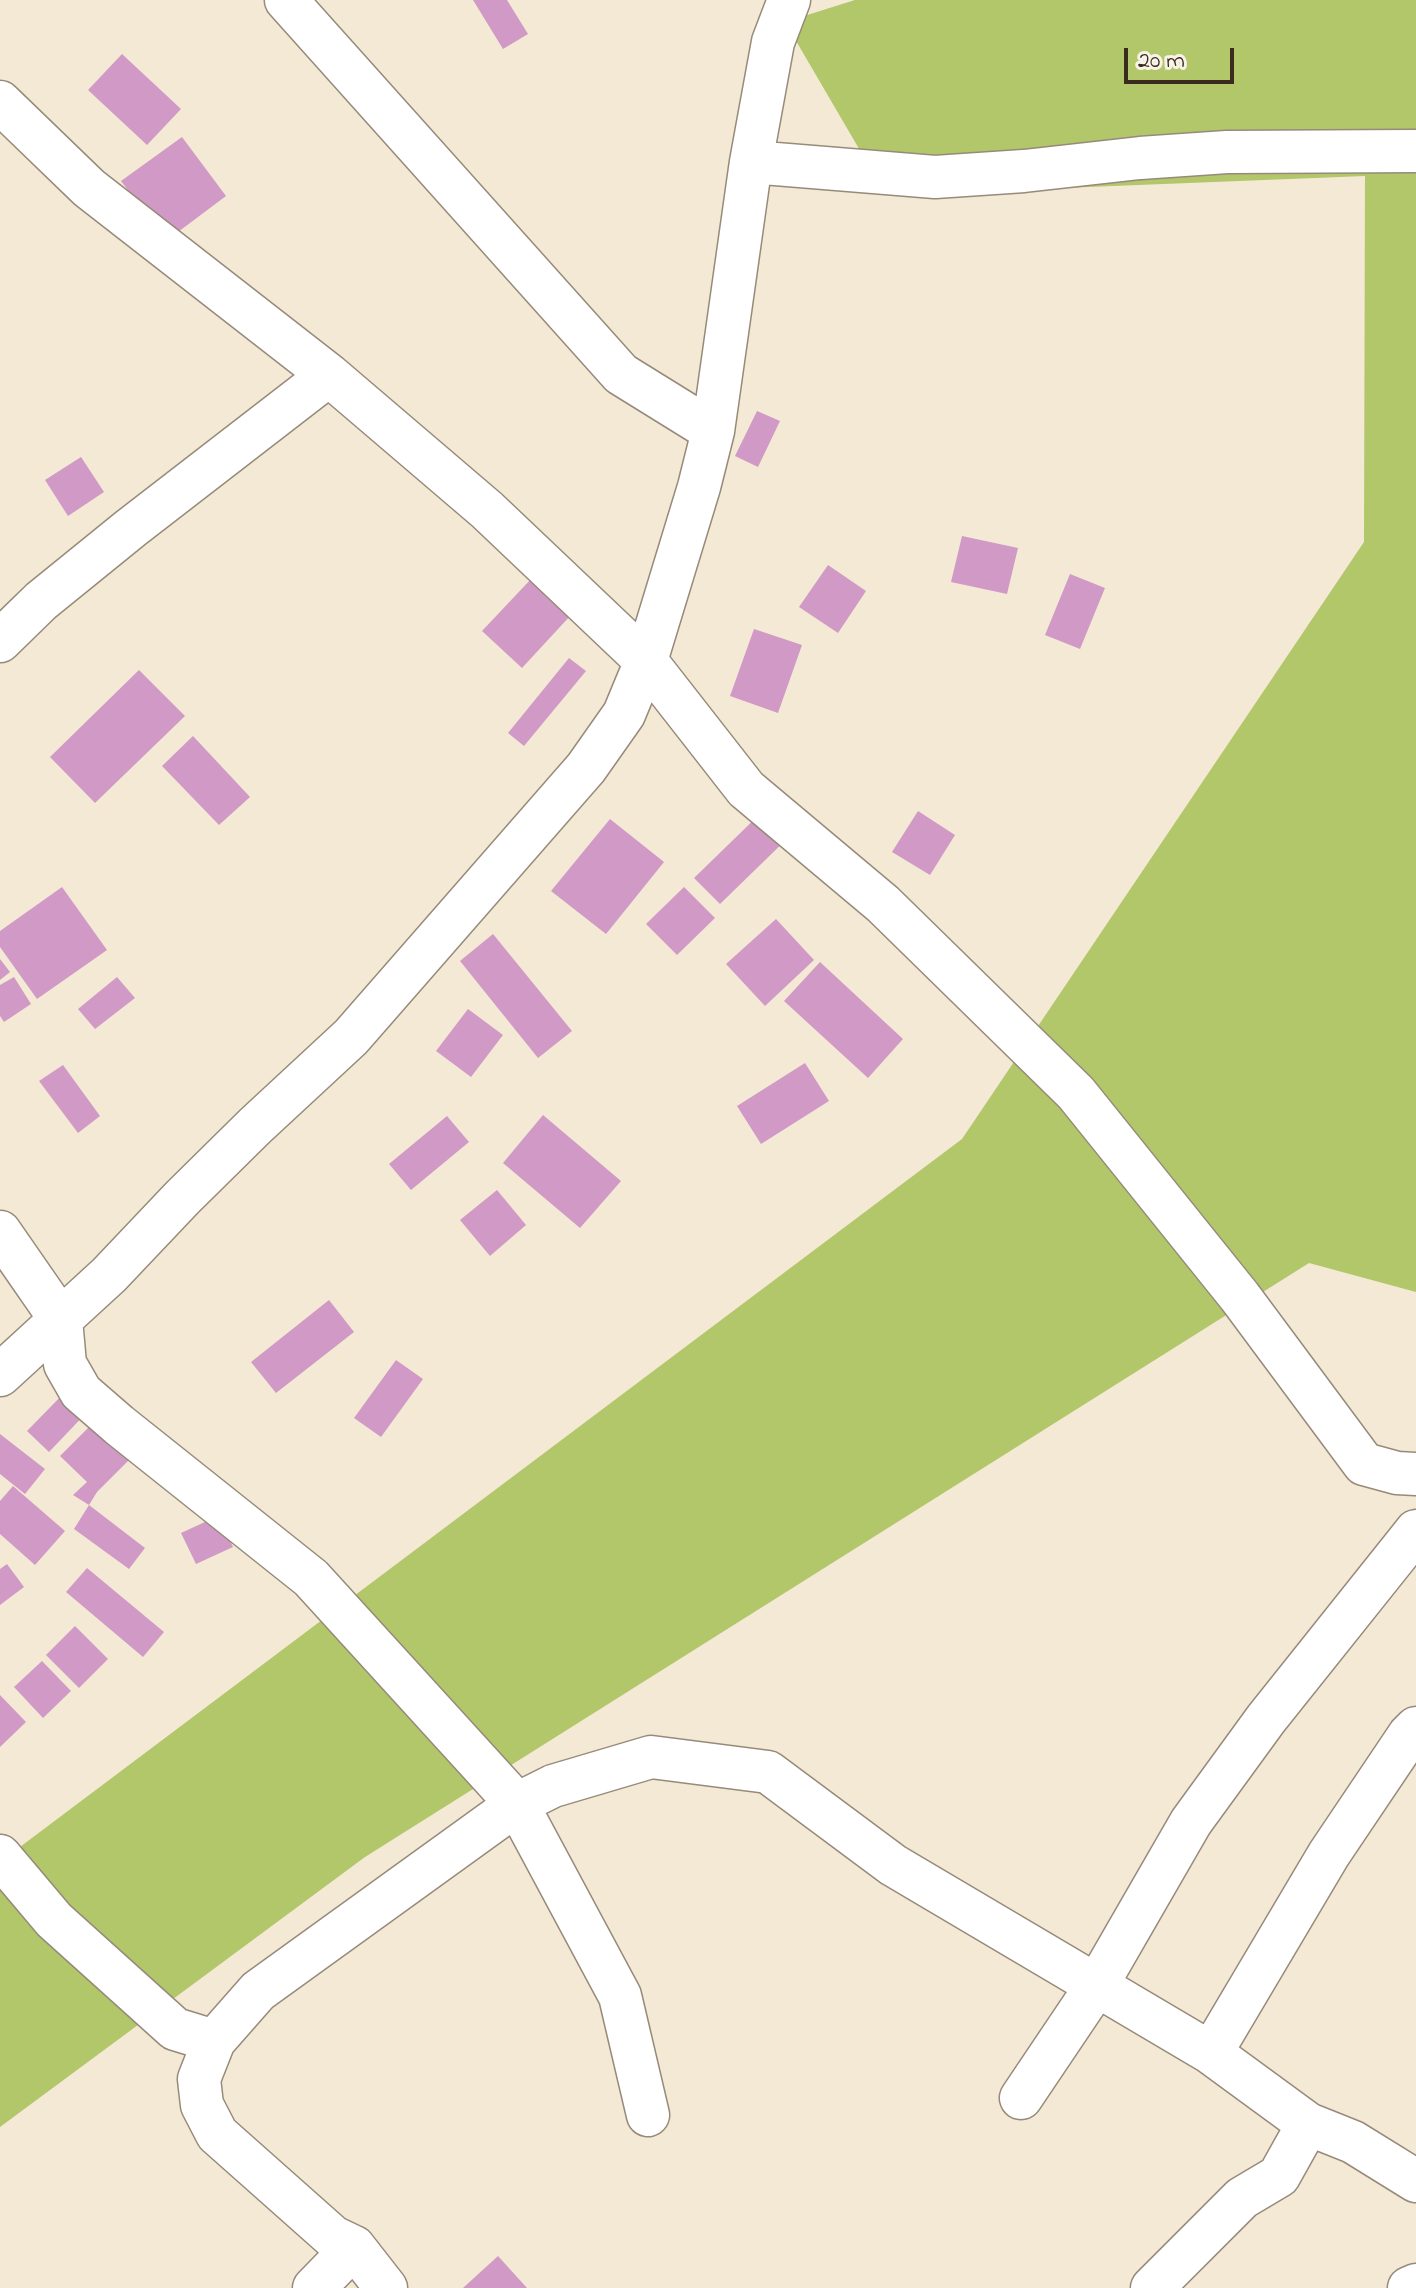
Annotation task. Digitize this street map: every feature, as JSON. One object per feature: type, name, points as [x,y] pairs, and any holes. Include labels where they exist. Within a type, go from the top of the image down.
[{"type":"street","points":[[286,0],[621,374],[713,431]]},
{"type":"street","points":[[0,1375],[109,1275],[255,1126],[351,1037],[586,768],[624,714],[646,661],[713,431],[751,162],[773,42],[789,0]]},
{"type":"street","points":[[0,102],[89,188],[329,375],[487,510],[646,661],[746,789],[883,904],[1076,1093],[1240,1297],[1364,1464],[1397,1473],[1416,1474]]},
{"type":"street","points":[[751,162],[935,177],[1227,152],[1416,151]]},
{"type":"street","points":[[0,641],[41,601],[119,537],[329,375]]},
{"type":"street","points":[[0,1232],[61,1320],[65,1364],[81,1392],[311,1578],[517,1804],[620,1996],[648,2115]]},
{"type":"street","points":[[1021,2098],[1097,1985],[1191,1822],[1266,1719],[1416,1531]]},
{"type":"street","points":[[1211,2053],[1329,1854],[1416,1728]]},
{"type":"street","points":[[386,2288],[354,2247],[333,2237],[217,2134],[202,2105],[199,2079],[214,2041],[258,1991],[517,1804],[553,1786],[651,1757],[768,1772],[893,1865],[1211,2053],[1308,2124],[1353,2142],[1416,2181]]},
{"type":"street","points":[[0,1856],[54,1920],[175,2029],[214,2041]]},
{"type":"street","points":[[1152,2288],[1242,2198],[1279,2176],[1308,2124]]},
{"type":"street","points":[[314,2288],[354,2247]]},
{"type":"street","points":[[1409,2288],[1416,2285]]},
{"type":"green space","points":[[855,0],[1416,0],[1416,1292],[1309,1263],[365,1857],[0,2127],[0,1862],[962,1139],[1364,542],[1365,176],[886,195],[785,22]]},
{"type":"building","points":[[473,0],[507,0],[528,34],[503,49]]},
{"type":"building","points":[[122,54],[181,109],[147,145],[88,90]]},
{"type":"building","points":[[182,137],[226,196],[166,241],[121,181]]},
{"type":"building","points":[[757,411],[780,421],[758,467],[735,456]]},
{"type":"building","points":[[81,457],[104,492],[68,516],[45,480]]},
{"type":"building","points":[[962,536],[1018,548],[1007,594],[951,582]]},
{"type":"building","points":[[828,565],[866,591],[838,633],[799,607]]},
{"type":"building","points":[[1070,574],[1105,588],[1080,649],[1045,635]]},
{"type":"building","points":[[532,578],[571,615],[522,668],[482,631]]},
{"type":"building","points":[[754,629],[802,645],[778,713],[730,696]]},
{"type":"building","points":[[569,658],[586,671],[524,746],[508,733]]},
{"type":"building","points":[[139,670],[185,716],[95,803],[50,757]]},
{"type":"building","points":[[193,736],[250,797],[219,825],[162,766]]},
{"type":"building","points":[[766,808],[792,834],[720,904],[694,878]]},
{"type":"building","points":[[918,811],[955,835],[930,875],[892,852]]},
{"type":"building","points":[[610,819],[664,862],[606,934],[551,891]]},
{"type":"building","points":[[62,887],[107,950],[37,999],[0,947],[0,931]]},
{"type":"building","points":[[684,887],[715,918],[677,955],[646,924]]},
{"type":"building","points":[[776,919],[814,960],[765,1006],[726,964]]},
{"type":"building","points":[[493,934],[572,1031],[538,1058],[460,961]]},
{"type":"building","points":[[0,959],[10,972],[0,980]]},
{"type":"building","points":[[820,962],[903,1039],[868,1078],[784,1001]]},
{"type":"building","points":[[14,977],[31,1004],[4,1022],[0,1016],[0,985]]},
{"type":"building","points":[[117,977],[135,998],[95,1029],[78,1009]]},
{"type":"building","points":[[468,1009],[503,1035],[471,1077],[436,1051]]},
{"type":"building","points":[[805,1063],[829,1101],[761,1144],[737,1106]]},
{"type":"building","points":[[63,1065],[100,1116],[78,1133],[39,1081]]},
{"type":"building","points":[[543,1115],[621,1181],[580,1228],[503,1163]]},
{"type":"building","points":[[447,1116],[469,1142],[411,1190],[389,1164]]},
{"type":"building","points":[[497,1190],[526,1225],[490,1256],[460,1220]]},
{"type":"building","points":[[329,1300],[354,1332],[276,1393],[251,1362]]},
{"type":"building","points":[[396,1360],[423,1379],[381,1437],[354,1418]]},
{"type":"building","points":[[69,1388],[91,1408],[49,1452],[27,1431]]},
{"type":"building","points":[[96,1420],[133,1456],[97,1492],[89,1505],[73,1495],[87,1482],[60,1456]]},
{"type":"building","points":[[0,1434],[45,1469],[25,1494],[0,1474]]},
{"type":"building","points":[[13,1486],[65,1531],[35,1565],[0,1534],[0,1501]]},
{"type":"building","points":[[89,1505],[145,1548],[129,1569],[74,1529]]},
{"type":"building","points":[[218,1516],[233,1547],[196,1564],[181,1533]]},
{"type":"building","points":[[7,1564],[24,1587],[0,1605],[0,1569]]},
{"type":"building","points":[[87,1568],[164,1632],[143,1657],[66,1592]]},
{"type":"building","points":[[75,1626],[108,1659],[79,1688],[46,1655]]},
{"type":"building","points":[[42,1661],[71,1691],[43,1718],[14,1687]]},
{"type":"building","points":[[0,1695],[26,1722],[0,1747]]},
{"type":"building","points":[[498,2256],[527,2288],[463,2288]]}]
